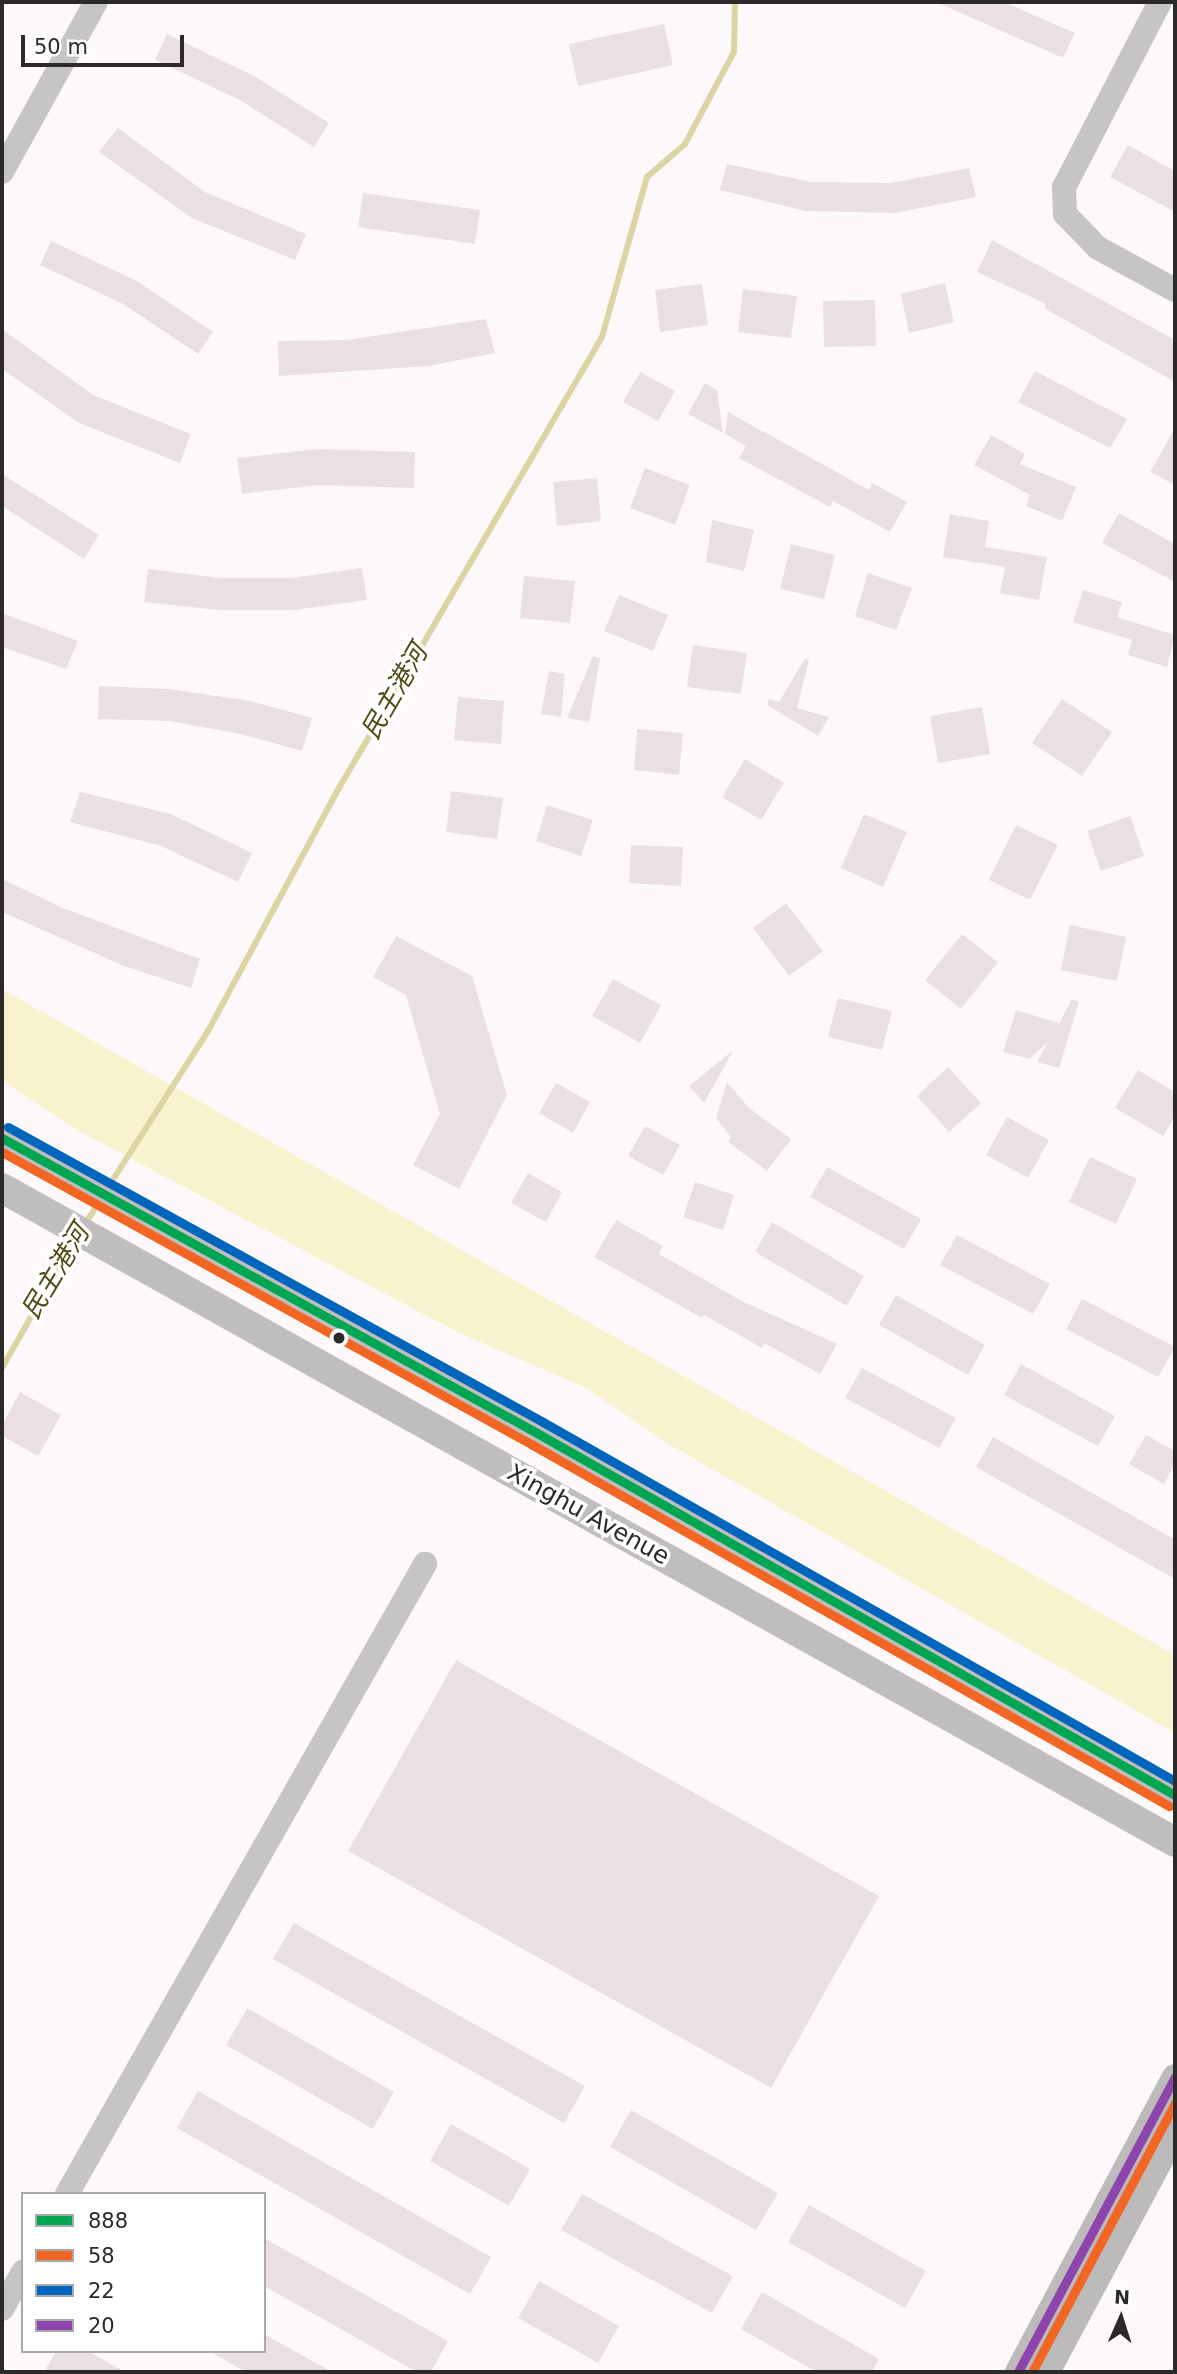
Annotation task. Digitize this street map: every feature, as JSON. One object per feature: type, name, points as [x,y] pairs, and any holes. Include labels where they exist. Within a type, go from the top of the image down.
[{"type":"main road","name":"Xinghu Avenue","points":[[2,1138],[537,1433],[1175,1795]]},
{"type":"main road","name":"Xinghu Avenue","points":[[2,1188],[1175,1842]]},
{"type":"main road","points":[[1018,2372],[1175,2077]]},
{"type":"main road","points":[[1046,2372],[1175,2132]]},
{"type":"street","points":[[2,172],[96,2]]},
{"type":"street","points":[[1160,2],[1064,187],[1065,214],[1098,248],[1175,290]]},
{"type":"street","points":[[68,2192],[425,1564]]},
{"type":"street","points":[[2,2309],[21,2276]]},
{"type":"shaded area","points":[[2,989],[1175,1655],[1175,1733],[668,1444],[588,1389],[455,1331],[79,1131],[2,1081]]},
{"type":"building","points":[[936,2],[1004,2],[1075,33],[1063,58]]},
{"type":"building","points":[[664,24],[673,65],[578,86],[569,44]]},
{"type":"building","points":[[167,34],[254,76],[329,123],[314,147],[240,100],[155,60]]},
{"type":"building","points":[[118,128],[205,192],[306,234],[295,260],[192,218],[99,152]]},
{"type":"building","points":[[1128,145],[1175,171],[1175,212],[1110,177]]},
{"type":"building","points":[[727,164],[811,182],[891,183],[969,168],[976,197],[895,213],[805,211],[720,190]]},
{"type":"building","points":[[363,193],[480,210],[475,244],[358,227]]},
{"type":"building","points":[[992,240],[1175,340],[1175,382],[1044,308],[1046,304],[977,272]]},
{"type":"building","points":[[51,241],[137,281],[213,332],[198,354],[123,304],[40,265]]},
{"type":"building","points":[[945,283],[954,322],[909,333],[901,294]]},
{"type":"building","points":[[702,284],[708,325],[660,332],[655,290]]},
{"type":"building","points":[[743,289],[797,296],[791,338],[738,332]]},
{"type":"building","points":[[875,300],[876,346],[824,347],[823,301]]},
{"type":"building","points":[[486,319],[495,353],[429,366],[279,376],[278,341],[347,340]]},
{"type":"building","points":[[2,329],[93,395],[191,434],[180,463],[79,423],[2,369]]},
{"type":"building","points":[[1035,371],[1127,419],[1110,448],[1018,402]]},
{"type":"building","points":[[640,372],[675,391],[658,421],[623,402]]},
{"type":"building","points":[[705,383],[717,390],[723,433],[688,414]]},
{"type":"building","points":[[728,412],[869,490],[872,483],[907,502],[890,532],[833,501],[830,507],[739,458],[746,446],[725,434]]},
{"type":"building","points":[[1175,428],[1175,485],[1150,472]]},
{"type":"building","points":[[991,435],[1025,454],[1020,464],[1076,487],[1062,521],[1026,506],[1030,495],[974,465]]},
{"type":"building","points":[[318,449],[415,452],[414,488],[319,485],[242,494],[237,458]]},
{"type":"building","points":[[645,468],[690,485],[675,525],[630,508]]},
{"type":"building","points":[[2,474],[99,535],[84,559],[2,506]]},
{"type":"building","points":[[597,478],[601,521],[557,526],[553,482]]},
{"type":"building","points":[[1119,513],[1175,544],[1175,582],[1102,543]]},
{"type":"building","points":[[950,514],[989,521],[985,547],[1047,557],[1039,600],[1000,593],[1005,567],[943,557]]},
{"type":"building","points":[[712,520],[754,530],[744,571],[706,562]]},
{"type":"building","points":[[791,544],[835,555],[824,599],[780,589]]},
{"type":"building","points":[[362,568],[367,600],[294,610],[218,610],[144,602],[148,569],[220,578],[291,578]]},
{"type":"building","points":[[868,573],[912,588],[896,630],[855,616]]},
{"type":"building","points":[[524,576],[575,581],[570,623],[520,618]]},
{"type":"building","points":[[1083,590],[1122,602],[1117,617],[1175,635],[1167,667],[1128,655],[1132,640],[1073,622]]},
{"type":"building","points":[[619,595],[668,615],[653,651],[604,631]]},
{"type":"building","points":[[2,613],[78,641],[66,669],[2,647]]},
{"type":"building","points":[[693,645],[747,653],[741,694],[687,687]]},
{"type":"building","points":[[593,656],[600,658],[589,722],[567,718]]},
{"type":"building","points":[[805,658],[809,660],[797,708],[829,717],[818,736],[767,705],[769,699],[779,702]]},
{"type":"building","points":[[549,671],[565,674],[561,717],[541,714]]},
{"type":"building","points":[[99,686],[169,689],[250,701],[312,718],[302,751],[241,734],[169,721],[98,719]]},
{"type":"building","points":[[458,697],[504,701],[501,744],[454,740]]},
{"type":"building","points":[[1062,699],[1112,732],[1082,776],[1032,743]]},
{"type":"building","points":[[982,707],[990,754],[938,763],[930,716]]},
{"type":"building","points":[[637,729],[683,733],[679,775],[634,770]]},
{"type":"building","points":[[745,759],[784,783],[761,820],[722,797]]},
{"type":"building","points":[[451,791],[503,798],[497,839],[446,832]]},
{"type":"building","points":[[80,792],[171,814],[252,853],[238,882],[161,846],[70,822]]},
{"type":"building","points":[[547,805],[593,820],[581,856],[536,841]]},
{"type":"building","points":[[864,814],[907,832],[883,887],[841,868]]},
{"type":"building","points":[[1130,816],[1144,856],[1101,871],[1087,831]]},
{"type":"building","points":[[1016,825],[1058,845],[1030,900],[989,880]]},
{"type":"building","points":[[631,845],[683,847],[681,886],[629,883]]},
{"type":"building","points":[[2,879],[63,908],[200,959],[191,988],[124,966],[2,912]]},
{"type":"building","points":[[786,903],[823,951],[789,976],[753,928]]},
{"type":"building","points":[[1070,925],[1126,937],[1117,981],[1061,970]]},
{"type":"building","points":[[962,934],[998,962],[961,1009],[925,980]]},
{"type":"building","points":[[396,936],[472,976],[507,1095],[459,1189],[413,1165],[440,1114],[406,995],[373,977]]},
{"type":"building","points":[[613,979],[661,1005],[640,1043],[592,1016]]},
{"type":"building","points":[[838,998],[892,1011],[882,1050],[828,1037]]},
{"type":"building","points":[[1072,999],[1079,1002],[1059,1068],[1037,1062],[1048,1042],[1029,1059],[1003,1052],[1016,1010],[1059,1023]]},
{"type":"building","points":[[732,1053],[704,1103],[689,1086]]},
{"type":"building","points":[[948,1067],[981,1103],[949,1132],[917,1096]]},
{"type":"building","points":[[1138,1070],[1175,1092],[1175,1116],[1163,1136],[1115,1108]]},
{"type":"building","points":[[727,1082],[749,1108],[791,1139],[767,1171],[728,1142],[731,1137],[716,1118]]},
{"type":"building","points":[[556,1083],[590,1102],[573,1133],[539,1113]]},
{"type":"building","points":[[1007,1117],[1049,1140],[1028,1178],[986,1155]]},
{"type":"building","points":[[645,1126],[680,1145],[663,1175],[628,1156]]},
{"type":"building","points":[[1090,1157],[1137,1179],[1116,1224],[1069,1202]]},
{"type":"building","points":[[827,1167],[921,1219],[904,1249],[810,1197]]},
{"type":"building","points":[[528,1173],[562,1192],[546,1222],[511,1203]]},
{"type":"building","points":[[695,1182],[734,1195],[723,1230],[683,1217]]},
{"type":"building","points":[[616,1220],[663,1246],[659,1254],[742,1301],[837,1344],[820,1374],[764,1343],[762,1348],[704,1315],[702,1318],[594,1257]]},
{"type":"building","points":[[772,1222],[864,1276],[847,1306],[755,1252]]},
{"type":"building","points":[[957,1235],[1050,1284],[1033,1314],[940,1265]]},
{"type":"building","points":[[896,1295],[985,1345],[968,1375],[879,1325]]},
{"type":"building","points":[[1082,1299],[1175,1347],[1158,1377],[1066,1329]]},
{"type":"building","points":[[1021,1364],[1115,1416],[1098,1446],[1004,1395]]},
{"type":"building","points":[[862,1368],[956,1418],[939,1448],[845,1398]]},
{"type":"building","points":[[20,1392],[61,1415],[38,1456],[2,1436],[2,1425]]},
{"type":"building","points":[[1146,1435],[1175,1451],[1175,1463],[1164,1484],[1129,1464]]},
{"type":"building","points":[[993,1437],[1172,1538],[1175,1533],[1175,1579],[976,1467]]},
{"type":"building","points":[[456,1660],[879,1896],[771,2088],[348,1851]]},
{"type":"building","points":[[294,1923],[585,2086],[564,2123],[273,1959]]},
{"type":"building","points":[[247,2008],[394,2092],[373,2129],[226,2045]]},
{"type":"building","points":[[198,2091],[491,2257],[470,2294],[177,2128]]},
{"type":"building","points":[[631,2110],[778,2193],[756,2230],[610,2147]]},
{"type":"building","points":[[451,2124],[530,2169],[509,2206],[430,2161]]},
{"type":"building","points":[[582,2194],[733,2276],[712,2313],[561,2230]]},
{"type":"building","points":[[809,2205],[926,2271],[905,2308],[788,2242]]},
{"type":"building","points":[[266,2239],[448,2341],[431,2372],[417,2372],[266,2287]]},
{"type":"building","points":[[539,2281],[619,2326],[598,2363],[518,2318]]},
{"type":"building","points":[[762,2292],[879,2359],[872,2372],[817,2372],[741,2329]]},
{"type":"building","points":[[266,2335],[332,2372],[246,2372],[213,2353],[266,2353]]},
{"type":"building","points":[[55,2353],[92,2353],[125,2372],[44,2372]]},
{"type":"waterway","name":"民主港河","points":[[107,1189],[208,1031],[339,788],[602,337],[647,177],[685,144],[734,52],[735,2]]},
{"type":"waterway","name":"民主港河","points":[[85,1224],[100,1201]]},
{"type":"waterway","name":"民主港河","points":[[2,1368],[75,1239]]},
{"type":"transit line","name":"22","points":[[8,1127],[543,1422],[1175,1781]]},
{"type":"transit line","name":"888","points":[[2,1138],[537,1433],[1175,1795]]},
{"type":"transit line","name":"58","points":[[2,1152],[531,1444],[1169,1806]]},
{"type":"transit line","name":"20","points":[[1018,2372],[1175,2077]]},
{"type":"transit line","name":"58","points":[[1032,2372],[1175,2103]]}]
